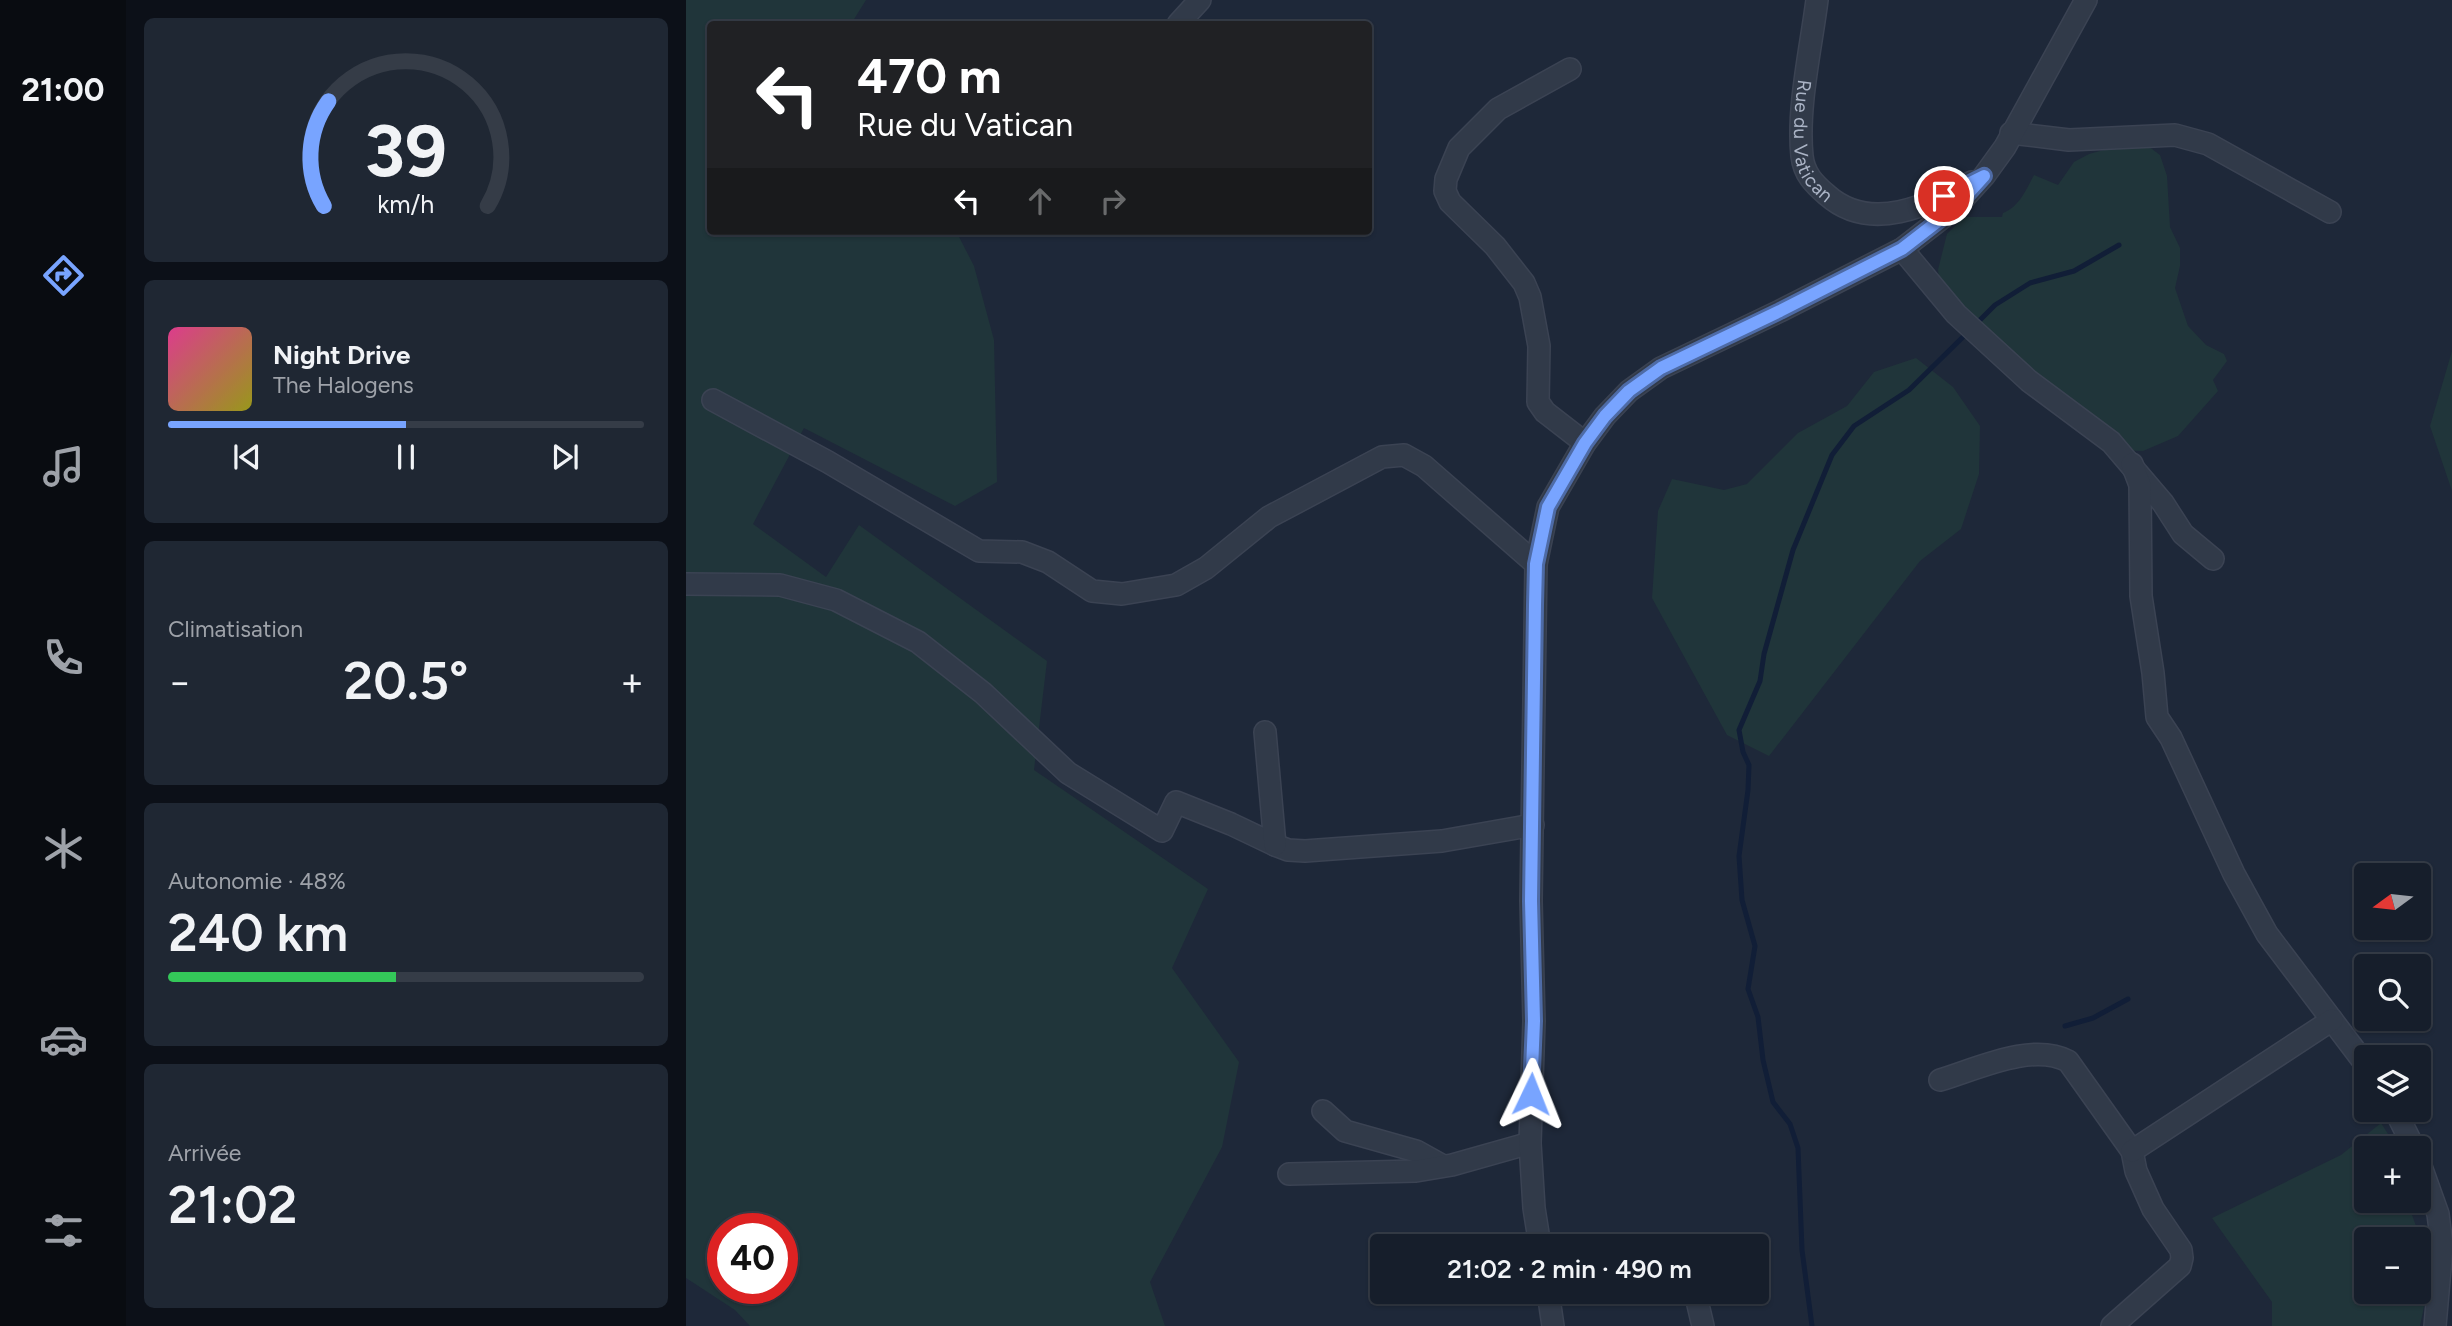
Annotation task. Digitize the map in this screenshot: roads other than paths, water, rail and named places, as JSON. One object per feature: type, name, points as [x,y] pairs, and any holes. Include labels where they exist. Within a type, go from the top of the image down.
[{"type":"street","points":[[1181,21],[1200,0]]},
{"type":"street","name":"Rue du Vatican","points":[[1817,0],[1801,126],[1802,157],[1806,173],[1815,185],[1833,201],[1854,211],[1878,215],[1910,210],[1984,176]]},
{"type":"street","points":[[1538,1234],[1530,1143],[1534,1021],[1531,901],[1536,564],[1548,507],[1585,443],[1605,416],[1629,391],[1661,368],[1902,249],[1955,208],[1984,176],[2005,147],[2086,0]]},
{"type":"street","points":[[1570,69],[1498,109],[1459,148],[1446,179],[1445,191],[1450,202],[1496,246],[1524,282],[1530,297],[1539,346],[1538,402],[1545,412],[1585,443]]},
{"type":"street","points":[[2011,133],[2070,139],[2175,135],[2208,144],[2330,212]]},
{"type":"street","points":[[1902,249],[1956,314],[2029,381],[2111,442],[2163,503],[2183,534],[2213,559]]},
{"type":"street","points":[[713,400],[828,462],[979,551],[1022,552],[1048,562],[1093,591],[1122,594],[1175,585],[1206,568],[1269,517],[1382,457],[1404,454],[1445,483],[1536,564]]},
{"type":"street","points":[[2132,464],[2140,485],[2141,596],[2157,717],[2171,738],[2234,874],[2266,934],[2354,1049]]},
{"type":"street","points":[[686,584],[780,585],[836,600],[918,642],[983,694],[1068,773],[1162,831],[1176,802],[1288,850],[1442,841],[1533,825]]},
{"type":"street","points":[[1265,732],[1275,845]]},
{"type":"street","points":[[2132,1151],[2332,1020]]},
{"type":"street","points":[[1940,1080],[2022,1055],[2057,1055],[2068,1061],[2132,1151],[2136,1171],[2153,1209],[2181,1250],[2182,1258],[2180,1266],[2112,1326]]},
{"type":"street","points":[[1323,1111],[1345,1131],[1416,1151],[1443,1166]]},
{"type":"street","points":[[1289,1174],[1381,1173],[1443,1166],[1530,1143]]},
{"type":"street","points":[[2431,1194],[2438,1214],[2442,1245],[2435,1326]]},
{"type":"street","points":[[1550,1304],[1553,1326]]},
{"type":"street","points":[[1698,1304],[1703,1326]]},
{"type":"waterway","points":[[1974,326],[1995,305],[2030,283],[2074,271],[2119,245]]},
{"type":"waterway","points":[[1812,1326],[1802,1250],[1798,1148],[1790,1124],[1773,1102],[1763,1060],[1758,1017],[1748,989],[1755,946],[1742,900],[1739,856],[1749,765],[1743,752],[1739,730],[1760,681],[1764,654],[1793,550],[1832,455],[1854,426],[1909,390],[1967,333]]},
{"type":"waterway","points":[[2065,1026],[2093,1018],[2128,999]]}]
